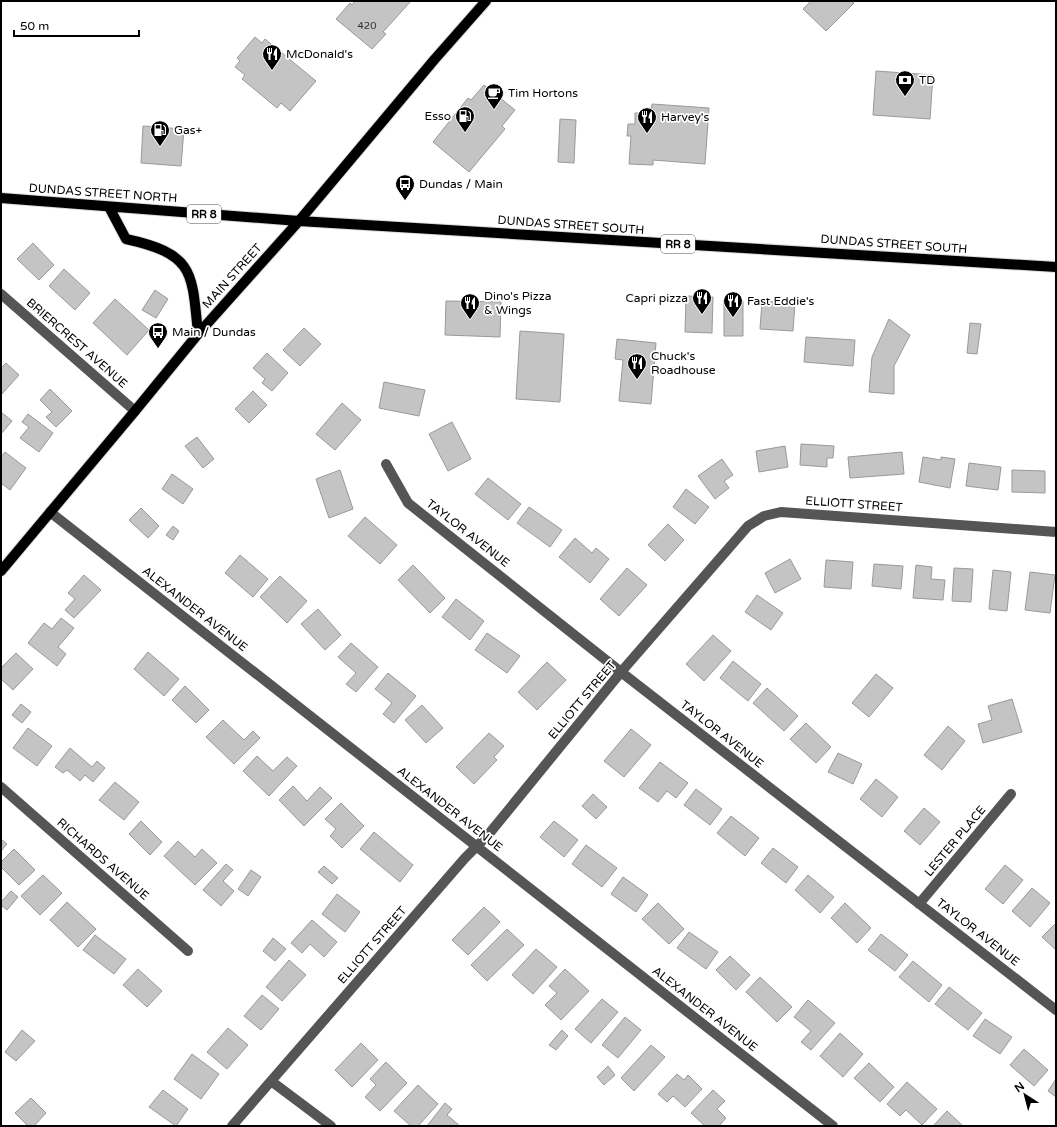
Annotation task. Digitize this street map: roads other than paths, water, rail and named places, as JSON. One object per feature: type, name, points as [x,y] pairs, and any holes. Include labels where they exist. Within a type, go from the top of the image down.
[{"type":"main road","name":"MAIN STREET","points":[[1,571],[198,334],[300,221],[434,60],[486,1]]},
{"type":"main road","name":"DUNDAS STREET NORTH","points":[[1,198],[300,221]]},
{"type":"main road","points":[[109,207],[126,239],[151,244],[165,250],[182,264],[193,283],[198,334]]},
{"type":"main road","name":"DUNDAS STREET SOUTH","points":[[300,221],[1056,267]]},
{"type":"street","name":"BRIERCREST AVENUE","points":[[1,294],[135,411]]},
{"type":"street","name":"TAYLOR AVENUE","points":[[386,464],[408,503],[622,672],[1056,1010]]},
{"type":"street","name":"ALEXANDER AVENUE","points":[[50,512],[833,1126]]},
{"type":"street","name":"ELLIOTT STREET","points":[[232,1126],[488,834],[622,672],[748,526],[764,516],[781,512],[1056,532]]},
{"type":"street","name":"RICHARDS AVENUE","points":[[1,787],[188,951]]},
{"type":"street","name":"LESTER PLACE","points":[[919,904],[1011,794]]},
{"type":"street","points":[[271,1081],[331,1126]]},
{"type":"place","name":"McDonald's","points":[[272,71]]},
{"type":"place","name":"TD","points":[[905,97]]},
{"type":"place","name":"Tim Hortons","points":[[494,110]]},
{"type":"place","name":"Esso","points":[[465,133]]},
{"type":"place","name":"Harvey's","points":[[647,134]]},
{"type":"place","name":"Gas+","points":[[160,147]]},
{"type":"place","name":"Dundas / Main","points":[[405,201]]},
{"type":"place","name":"Capri pizza","points":[[702,315]]},
{"type":"place","name":"Fast Eddie's","points":[[733,318]]},
{"type":"place","name":"Dino's Pizza & Wings","points":[[470,320]]},
{"type":"place","name":"Main / Dundas","points":[[158,349]]},
{"type":"place","name":"Chuck's Roadhouse","points":[[637,380]]}]
